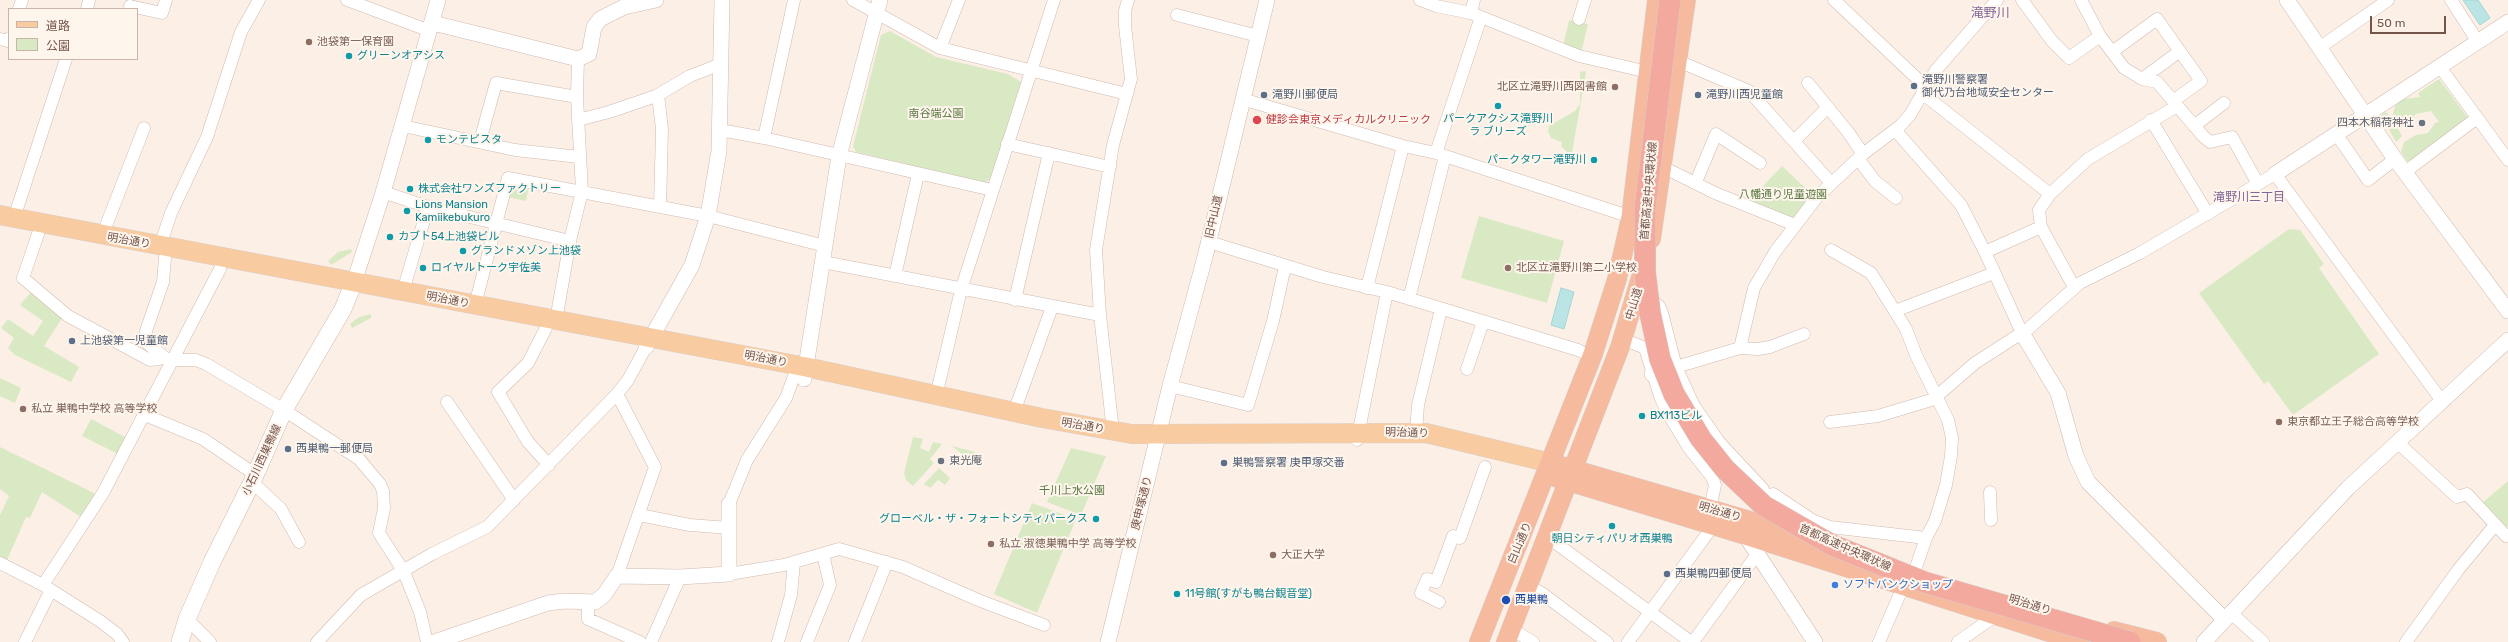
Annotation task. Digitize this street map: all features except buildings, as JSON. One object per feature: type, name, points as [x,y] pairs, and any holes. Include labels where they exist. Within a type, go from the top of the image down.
[{"type":"highway","points":[[1592,357],[1617,279],[1631,217],[1657,0]]},
{"type":"highway","name":"首都高速中央環状線","points":[[1669,0],[1643,209],[1642,273],[1647,314],[1658,359],[1671,395],[1698,441],[1735,484],[1763,509],[1803,534],[1829,547],[1923,584],[2121,642]]},
{"type":"highway","name":"首都高速中央環状線","points":[[1669,0],[1645,209],[1645,272],[1650,313],[1660,359],[1674,394],[1701,439],[1725,469],[1764,506],[1832,545],[1924,582],[2130,642]]},
{"type":"highway","name":"中山道","points":[[1571,475],[1623,339],[1638,292],[1651,240],[1663,167],[1686,0]]},
{"type":"highway","name":"白山通り","points":[[1480,642],[1549,469],[1557,442],[1592,357]]},
{"type":"highway","name":"明治通り","points":[[1549,469],[1711,518],[1754,538],[1903,587],[2080,642]]},
{"type":"highway","name":"白山通り","points":[[1508,635],[1571,475]]},
{"type":"highway","name":"明治通り","points":[[1754,538],[1915,570],[2157,642]]},
{"type":"main road","name":"明治通り","points":[[5,220],[38,234],[162,252],[649,342],[1157,439]]},
{"type":"main road","name":"明治通り","points":[[5,220],[102,236],[220,269],[352,287],[403,291],[475,305],[551,324]]},
{"type":"main road","name":"小石川西巣鴨線","points":[[180,642],[187,619],[212,562],[254,479],[284,410],[343,309],[352,287]]},
{"type":"main road","name":"明治通り","points":[[800,372],[1114,444],[1157,439],[1358,437],[1416,432],[1477,443],[1549,469]]},
{"type":"main road","name":"明治通り","points":[[1358,437],[1434,445],[1549,469]]},
{"type":"street","points":[[130,6],[162,12],[166,0]]},
{"type":"street","points":[[168,358],[146,343],[146,331],[163,282],[162,252],[171,213],[207,137],[241,32],[259,0]]},
{"type":"street","points":[[347,0],[432,27],[578,59],[589,54],[594,26],[600,19],[624,7],[656,0]]},
{"type":"street","points":[[352,287],[403,126],[432,27],[438,0]]},
{"type":"street","points":[[316,642],[361,595],[404,572],[432,554],[487,527],[549,465],[617,394],[628,380],[692,265],[708,216],[719,151],[722,0]]},
{"type":"street","points":[[764,138],[794,0]]},
{"type":"street","points":[[853,0],[878,6],[940,48],[1127,94]]},
{"type":"street","points":[[940,48],[959,0]]},
{"type":"street","points":[[936,396],[961,290],[1054,0]]},
{"type":"street","points":[[1113,431],[1100,315],[1096,250],[1110,167],[1131,78],[1125,26],[1125,11],[1128,0]]},
{"type":"street","name":"旧中山道","points":[[1157,439],[1209,242],[1242,99],[1267,0]]},
{"type":"street","points":[[1420,0],[1436,6],[1476,15],[1579,56],[1648,72]]},
{"type":"street","points":[[1409,299],[1440,154],[1476,15],[1474,0]]},
{"type":"street","points":[[1579,19],[1585,0]]},
{"type":"street","points":[[1834,0],[1924,90],[2050,194]]},
{"type":"street","points":[[1740,348],[1754,288],[1765,265],[1817,197],[1861,157],[1895,130],[1910,115],[1936,70],[1997,0]]},
{"type":"street","points":[[2022,0],[2052,41],[2070,58],[2100,36]]},
{"type":"street","points":[[2081,0],[2100,36],[2124,68],[2142,78],[2157,82],[2194,126],[2210,142],[2232,137],[2258,184]]},
{"type":"street","points":[[2287,0],[2395,159],[2508,311]]},
{"type":"street","points":[[2319,48],[2388,0]]},
{"type":"street","points":[[2451,0],[2478,42]]},
{"type":"street","points":[[729,574],[729,504],[747,460],[777,416],[800,372],[824,262],[825,246],[839,156],[878,6]]},
{"type":"street","points":[[1177,16],[1258,36]]},
{"type":"street","points":[[2074,287],[2041,227],[2039,210],[2050,194],[2088,159],[2151,120],[2175,103],[2201,81],[2157,19],[2112,52]]},
{"type":"street","points":[[1830,422],[1878,416],[1938,397],[1972,366],[2022,333],[2074,287],[2208,214],[2275,174],[2337,135],[2508,22]]},
{"type":"street","points":[[2142,78],[2180,51]]},
{"type":"street","points":[[549,465],[528,442],[498,392],[528,363],[551,324],[582,191],[577,97],[578,59]]},
{"type":"street","points":[[5,220],[66,60]]},
{"type":"street","points":[[1678,61],[1743,87],[1757,99],[1831,183]]},
{"type":"street","points":[[578,120],[609,112],[658,95],[690,76],[721,64]]},
{"type":"street","points":[[2440,67],[2508,160]]},
{"type":"street","points":[[480,141],[496,83],[577,97]]},
{"type":"street","points":[[1808,83],[1828,107],[1875,181],[1896,198]]},
{"type":"street","points":[[658,95],[662,129],[660,207]]},
{"type":"street","points":[[1242,99],[1403,146],[1440,154],[1631,217]]},
{"type":"street","points":[[2194,126],[2224,103]]},
{"type":"street","points":[[1794,141],[1828,107]]},
{"type":"street","points":[[2405,172],[2477,118]]},
{"type":"street","points":[[2151,120],[2208,214]]},
{"type":"street","points":[[403,126],[480,141],[515,150],[579,157]]},
{"type":"street","points":[[102,236],[144,128]]},
{"type":"street","points":[[720,130],[764,138],[992,190]]},
{"type":"street","points":[[1895,130],[1961,205],[1985,252],[2022,333],[2058,393],[2076,456],[2088,482],[2227,615],[2262,642]]},
{"type":"street","points":[[1696,182],[1716,134],[1760,163]]},
{"type":"street","points":[[2337,135],[2368,180],[2395,159]]},
{"type":"street","points":[[1007,144],[1110,167]]},
{"type":"street","points":[[1367,288],[1403,146]]},
{"type":"street","points":[[1015,300],[1049,153]]},
{"type":"street","points":[[1663,167],[1742,204],[1795,225]]},
{"type":"street","points":[[896,276],[918,174]]},
{"type":"street","points":[[2275,174],[2442,402]]},
{"type":"street","points":[[475,305],[494,223],[508,178],[708,216],[825,246]]},
{"type":"street","points":[[383,192],[428,207],[570,240]]},
{"type":"street","points":[[403,291],[428,207]]},
{"type":"street","points":[[1985,252],[2041,227]]},
{"type":"street","points":[[38,234],[23,278],[68,316],[150,360],[168,358],[196,360],[206,364],[284,410],[359,459],[380,484],[384,499],[379,533],[404,572],[420,612],[428,642]]},
{"type":"street","points":[[1209,242],[1286,266],[1387,292],[1578,350],[1592,357]]},
{"type":"street","points":[[1831,250],[1871,273],[1906,329],[1916,355],[1948,420],[1952,438],[1952,456],[1946,485],[1935,521],[1926,538],[1915,570]]},
{"type":"street","points":[[824,262],[961,290],[1100,315]]},
{"type":"street","points":[[1170,386],[1248,405],[1273,321],[1286,266]]},
{"type":"street","points":[[25,642],[47,587],[103,493],[145,415],[168,358],[220,269]]},
{"type":"street","points":[[1894,311],[1994,273]]},
{"type":"street","points":[[1358,437],[1387,292]]},
{"type":"street","points":[[1546,536],[1692,642],[1754,538],[1764,496],[1764,489],[1719,442],[1694,406],[1676,367],[1659,306],[1638,292]]},
{"type":"street","points":[[1014,412],[1052,307]]},
{"type":"street","points":[[1416,432],[1418,405],[1441,309]]},
{"type":"street","points":[[1467,369],[1483,322]]},
{"type":"street","points":[[1652,374],[1740,348],[1758,349],[1770,347],[1804,334]]},
{"type":"street","points":[[1623,339],[1645,348],[1652,374],[1667,412],[1689,448],[1701,462],[1716,484],[1711,518],[1650,612],[1628,642]]},
{"type":"street","points":[[2204,642],[2227,615],[2348,488],[2508,340]]},
{"type":"street","points":[[434,642],[548,603],[564,601],[588,603],[595,602],[604,595],[617,576],[655,467],[617,394]]},
{"type":"street","points":[[447,402],[514,500]]},
{"type":"street","points":[[145,415],[203,439],[254,479],[281,509],[299,542]]},
{"type":"street","name":"庚申塚通り","points":[[1108,642],[1157,439]]},
{"type":"street","points":[[1701,462],[1719,442]]},
{"type":"street","points":[[2398,442],[2458,497],[2467,494],[2506,536],[2508,535]]},
{"type":"street","points":[[1439,602],[1421,593],[1427,579],[1436,582],[1453,536],[1460,538],[1485,467]]},
{"type":"street","points":[[1990,492],[1991,520]]},
{"type":"street","points":[[1764,496],[1773,494],[1812,520],[1830,527],[1926,538]]},
{"type":"street","points":[[639,515],[690,524],[730,528]]},
{"type":"street","points":[[2406,642],[2458,570],[2495,524]]},
{"type":"street","points":[[1754,538],[1815,642]]},
{"type":"street","points":[[617,576],[680,577],[729,574],[794,562],[839,549],[887,562],[1044,625]]},
{"type":"street","points":[[807,642],[830,585],[823,554]]},
{"type":"street","points":[[778,642],[791,595],[794,562]]},
{"type":"street","points":[[855,642],[887,562]]},
{"type":"street","points":[[0,563],[47,587],[100,621],[117,634],[123,642]]},
{"type":"street","points":[[651,642],[680,577]]},
{"type":"street","points":[[1527,585],[1543,594],[1607,642]]},
{"type":"street","points":[[1880,642],[1903,587]]},
{"type":"street","points":[[588,603],[588,620],[640,642]]},
{"type":"street","points":[[1958,642],[1996,616]]},
{"type":"street","points":[[187,619],[210,642]]},
{"type":"street","points":[[1508,635],[1533,642]]},
{"type":"green space","points":[[1569,20],[1588,24],[1581,53],[1563,47]]},
{"type":"green space","name":"南谷端公園","points":[[890,31],[936,57],[1008,74],[1021,82],[992,177],[985,183],[856,152],[853,146],[881,35]]},
{"type":"green space","points":[[1585,71],[1586,73],[1570,164],[1566,163],[1567,152],[1561,146],[1562,142],[1551,138],[1548,131],[1549,126],[1575,111],[1580,104],[1580,72]]},
{"type":"green space","points":[[2439,79],[2468,118],[2449,135],[2427,147],[2416,160],[2407,161],[2401,152],[2404,142],[2416,135],[2428,133],[2435,123],[2439,122],[2431,111],[2416,114],[2406,127],[2393,114],[2396,103],[2403,99],[2420,97],[2418,93]]},
{"type":"green space","points":[[2386,112],[2392,118],[2402,136],[2396,142],[2381,115]]},
{"type":"green space","name":"八幡通り児童遊園","points":[[1782,166],[1814,196],[1796,219],[1748,202]]},
{"type":"green space","points":[[512,182],[529,186],[526,201],[508,197]]},
{"type":"green space","points":[[1479,216],[1564,241],[1547,303],[1461,278]]},
{"type":"green space","points":[[2289,229],[2300,230],[2324,264],[2319,268],[2379,354],[2293,415],[2268,381],[2264,384],[2199,293]]},
{"type":"green space","points":[[351,249],[352,252],[331,265],[328,261],[338,252]]},
{"type":"green space","points":[[32,291],[64,315],[44,346],[79,367],[71,382],[15,355],[8,348],[14,338],[1,328],[8,319],[33,336],[43,321],[20,305]]},
{"type":"green space","points":[[371,314],[371,318],[352,328],[350,324],[359,317]]},
{"type":"green space","points":[[0,378],[21,388],[15,403],[0,396]]},
{"type":"green space","points":[[91,419],[127,438],[118,454],[82,436]]},
{"type":"green space","points":[[913,437],[923,439],[920,448],[929,452],[933,442],[942,444],[930,459],[934,463],[913,486],[906,480],[904,473]]},
{"type":"green space","points":[[952,446],[975,452],[968,459]]},
{"type":"green space","points":[[0,447],[96,494],[81,517],[42,492],[30,518],[26,517],[7,560],[0,557],[0,515],[9,496],[0,489]]},
{"type":"green space","name":"千川上水公園","points":[[1071,448],[1106,456],[1081,515],[1047,502]]},
{"type":"green space","points":[[939,468],[950,478],[945,485],[938,480],[930,488],[924,484]]},
{"type":"green space","points":[[2508,481],[2508,526],[2505,528],[2482,503]]},
{"type":"green space","points":[[1032,503],[1076,519],[1037,613],[994,594]]},
{"type":"water","points":[[2463,0],[2478,0],[2490,18],[2480,25]]},
{"type":"water","points":[[1561,288],[1574,292],[1564,329],[1551,325]]},
{"type":"place","name":"池袋第一保育園","points":[[309,42]]},
{"type":"place","name":"グリーンオアシス","points":[[349,56]]},
{"type":"place","name":"滝野川警察署 御代乃台地域安全センター","points":[[1914,86]]},
{"type":"place","name":"北区立滝野川西図書館","points":[[1615,87]]},
{"type":"place","name":"滝野川郵便局","points":[[1264,95]]},
{"type":"place","name":"滝野川西児童館","points":[[1698,95]]},
{"type":"place","name":"パークアクシス滝野川 ラ ブリーズ","points":[[1498,106]]},
{"type":"place","name":"健診会東京メディカルクリニック","points":[[1257,120]]},
{"type":"place","name":"四本木稲荷神社","points":[[2422,123]]},
{"type":"place","name":"モンテビスタ","points":[[428,140]]},
{"type":"place","name":"パークタワー滝野川","points":[[1594,160]]},
{"type":"place","name":"株式会社ワンズファクトリー","points":[[410,189]]},
{"type":"place","name":"Lions Mansion Kamiikebukuro","points":[[407,211]]},
{"type":"place","name":"カブト54上池袋ビル","points":[[390,237]]},
{"type":"place","name":"グランドメゾン上池袋","points":[[463,251]]},
{"type":"place","name":"ロイヤルトーク宇佐美","points":[[423,268]]},
{"type":"place","name":"北区立滝野川第二小学校","points":[[1508,268]]},
{"type":"place","name":"上池袋第一児童館","points":[[72,341]]},
{"type":"place","name":"私立 巣鴨中学校 高等学校","points":[[23,409]]},
{"type":"place","name":"BX113ビル","points":[[1642,416]]},
{"type":"place","name":"東京都立王子総合高等学校","points":[[2279,422]]},
{"type":"place","name":"西巣鴨一郵便局","points":[[288,449]]},
{"type":"place","name":"東光庵","points":[[941,461]]},
{"type":"place","name":"巣鴨警察署 庚甲塚交番","points":[[1224,463]]},
{"type":"place","name":"グローベル・ザ・フォートシティパークス","points":[[1096,519]]},
{"type":"place","name":"朝日シティパリオ西巣鴨","points":[[1612,526]]},
{"type":"place","name":"私立 淑徳巣鴨中学 高等学校","points":[[991,544]]},
{"type":"place","name":"大正大学","points":[[1273,555]]},
{"type":"place","name":"西巣鴨四郵便局","points":[[1667,574]]},
{"type":"place","name":"ソフトバンクショップ","points":[[1835,585]]},
{"type":"place","name":"11号館(すがも鴨台観音堂)","points":[[1177,594]]},
{"type":"place","name":"西巣鴨","points":[[1506,600]]},
{"type":"district","name":"滝野川","points":[[1990,13]]},
{"type":"district","name":"滝野川三丁目","points":[[2249,198]]}]
